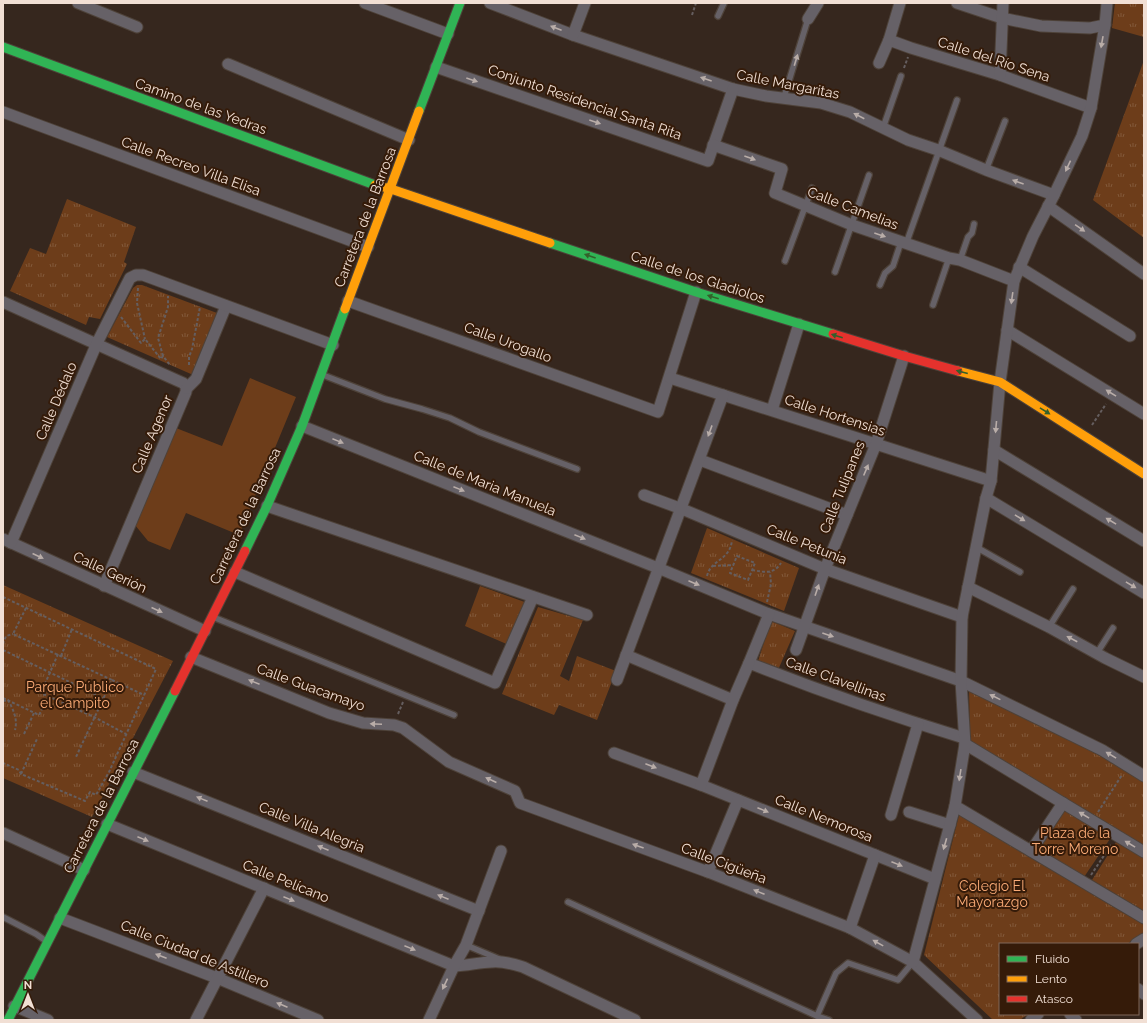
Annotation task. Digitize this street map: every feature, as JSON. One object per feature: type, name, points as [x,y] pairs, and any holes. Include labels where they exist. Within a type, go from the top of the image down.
[{"type":"street","points":[[78,3],[137,27]]},
{"type":"street","points":[[365,3],[448,34]]},
{"type":"street","name":"Carretera de la Barrosa","points":[[8,1020],[191,657],[236,572],[267,506],[302,426],[322,375],[368,247],[460,3]]},
{"type":"street","name":"Calle Margaritas","points":[[490,3],[574,35],[732,88],[755,94],[821,103],[850,112],[908,140],[938,150],[986,170],[1054,195]]},
{"type":"street","points":[[574,35],[584,3]]},
{"type":"street","points":[[808,19],[818,3]]},
{"type":"street","points":[[879,63],[900,3]]},
{"type":"street","points":[[957,3],[1002,18],[1041,26],[1090,28],[1105,25]]},
{"type":"street","points":[[1000,75],[1003,3]]},
{"type":"street","points":[[913,962],[955,806],[965,741],[961,681],[962,617],[986,498],[991,481],[1000,382],[1014,281],[1032,236],[1054,195],[1082,136],[1091,108],[1105,25],[1107,3]]},
{"type":"street","name":"Calle del Río Sena","points":[[888,40],[1000,75],[1091,108]]},
{"type":"street","name":"Camino de las Yedras","points":[[3,47],[375,185],[391,189]]},
{"type":"street","points":[[228,64],[409,140]]},
{"type":"street","name":"Conjunto Residencial Santa Rita","points":[[436,67],[708,161],[714,145]]},
{"type":"street","points":[[714,145],[732,88]]},
{"type":"street","name":"Calle Recreo Villa Elisa","points":[[3,112],[368,247]]},
{"type":"street","name":"Calle Camelias","points":[[714,145],[782,169],[775,194],[852,225],[1014,281]]},
{"type":"street","name":"Calle de los Gladiolos","points":[[391,189],[696,292],[904,356],[1000,382],[1144,474]]},
{"type":"street","points":[[1048,206],[1144,274]]},
{"type":"street","points":[[1019,267],[1130,336]]},
{"type":"street","points":[[136,276],[143,275],[333,345]]},
{"type":"street","name":"Calle Dédalo","points":[[7,541],[114,308],[130,278],[136,276]]},
{"type":"street","points":[[670,378],[696,292]]},
{"type":"street","name":"Calle Urogallo","points":[[348,301],[658,412],[670,378]]},
{"type":"street","name":"Calle Agenor","points":[[4,306],[97,343],[174,378],[185,384],[187,388],[104,586]]},
{"type":"street","points":[[187,388],[196,378],[226,306]]},
{"type":"street","points":[[772,410],[799,324]]},
{"type":"street","points":[[1007,330],[1144,414]]},
{"type":"street","name":"Calle Tulipanes","points":[[796,650],[825,569],[876,444],[904,356]]},
{"type":"street","name":"Calle Hortensias","points":[[670,378],[991,481]]},
{"type":"street","points":[[617,680],[724,395]]},
{"type":"street","name":"Calle de Maria Manuela","points":[[302,426],[658,568],[769,614],[961,681],[1089,744],[1144,776]]},
{"type":"street","points":[[994,450],[1144,542]]},
{"type":"street","points":[[700,460],[847,515]]},
{"type":"street","name":"Calle Petunia","points":[[644,494],[825,569],[962,617]]},
{"type":"street","points":[[986,498],[1144,593]]},
{"type":"street","points":[[267,506],[587,615]]},
{"type":"street","name":"Calle Gerión","points":[[7,541],[205,631]]},
{"type":"street","points":[[236,572],[495,683],[533,597]]},
{"type":"street","points":[[968,587],[1049,627],[1097,652],[1105,658],[1144,677]]},
{"type":"street","points":[[701,785],[769,614]]},
{"type":"street","points":[[626,655],[734,700]]},
{"type":"street","name":"Calle Guacamayo","points":[[191,657],[329,713],[363,723],[394,725],[403,728],[449,762],[515,791],[520,803]]},
{"type":"street","name":"Calle Clavellinas","points":[[749,663],[794,681],[965,741],[1144,852]]},
{"type":"street","points":[[891,815],[918,724]]},
{"type":"street","name":"Calle Nemorosa","points":[[614,752],[701,785],[935,879]]},
{"type":"street","name":"Calle Villa Alegria","points":[[133,772],[479,911]]},
{"type":"street","points":[[708,872],[738,800]]},
{"type":"street","name":"Calle Cigüeña","points":[[520,803],[708,872],[850,928],[913,962],[977,1020]]},
{"type":"street","points":[[1030,851],[1063,803]]},
{"type":"street","points":[[955,806],[1144,918]]},
{"type":"street","points":[[909,812],[950,825]]},
{"type":"street","name":"Calle Pelícano","points":[[107,824],[454,966]]},
{"type":"street","points":[[3,833],[84,870]]},
{"type":"street","points":[[429,1020],[454,966],[466,945],[501,851]]},
{"type":"street","points":[[850,928],[875,855]]},
{"type":"street","points":[[196,1020],[264,888]]},
{"type":"street","name":"Calle Ciudad de Astillero","points":[[60,918],[217,978],[318,1020]]},
{"type":"street","points":[[454,966],[508,962],[523,967],[635,1020]]},
{"type":"street","points":[[14,1006],[48,1020]]},
{"type":"lane","points":[[718,16],[724,3]]},
{"type":"lane","points":[[784,98],[808,19]]},
{"type":"lane","points":[[883,128],[901,76]]},
{"type":"lane","points":[[880,285],[885,273],[893,266],[904,243],[957,100]]},
{"type":"lane","points":[[986,170],[1005,121]]},
{"type":"lane","points":[[835,272],[869,175]]},
{"type":"lane","points":[[785,261],[812,188]]},
{"type":"lane","points":[[933,306],[954,259],[972,233],[974,224]]},
{"type":"lane","points":[[322,375],[385,399],[450,418],[479,432],[577,469]]},
{"type":"lane","points":[[976,547],[1020,572]]},
{"type":"lane","points":[[1049,627],[1073,589]]},
{"type":"lane","points":[[213,617],[454,715]]},
{"type":"lane","points":[[1097,652],[1113,628]]},
{"type":"lane","points":[[568,902],[817,1016],[829,1020]]},
{"type":"lane","points":[[3,917],[48,942]]},
{"type":"lane","points":[[466,945],[508,962]]},
{"type":"lane","points":[[817,1016],[836,974],[848,963],[898,980],[913,962]]},
{"type":"path","points":[[692,15],[696,3]]},
{"type":"path","points":[[901,76],[911,48]]},
{"type":"path","points":[[136,276],[138,286],[137,303],[139,317],[145,339],[161,358],[163,356]]},
{"type":"path","points":[[167,284],[168,307],[158,338],[163,356],[176,372],[174,378]]},
{"type":"path","points":[[196,378],[191,370],[189,357],[203,297]]},
{"type":"path","points":[[114,308],[141,343],[145,339]]},
{"type":"path","points":[[1085,436],[1113,394]]},
{"type":"path","points":[[707,579],[707,574],[712,566],[730,551],[732,538]]},
{"type":"path","points":[[737,556],[754,563],[748,580],[730,573],[734,565],[737,556]]},
{"type":"path","points":[[752,570],[764,573],[776,570],[782,560]]},
{"type":"path","points":[[712,566],[734,565]]},
{"type":"path","points":[[767,603],[771,584],[770,572]]},
{"type":"path","points":[[3,598],[156,669],[109,772],[96,795],[90,792],[85,801],[21,774],[19,770],[3,763]]},
{"type":"path","points":[[13,634],[26,608]]},
{"type":"path","points":[[61,656],[72,629]]},
{"type":"path","points":[[3,644],[6,636],[13,634],[144,695]]},
{"type":"path","points":[[3,650],[103,698]]},
{"type":"path","points":[[58,654],[41,693],[94,717],[126,734]]},
{"type":"path","points":[[76,757],[112,680]]},
{"type":"path","points":[[394,725],[406,696]]},
{"type":"path","points":[[3,700],[8,700],[39,715],[48,697]]},
{"type":"path","points":[[8,700],[14,709],[16,725],[15,730]]},
{"type":"path","points":[[24,734],[34,713]]},
{"type":"path","points":[[21,774],[37,739]]},
{"type":"path","points":[[1093,821],[1128,766]]},
{"type":"path","points":[[1085,883],[1117,836]]},
{"type":"green space","points":[[1115,3],[1144,3],[1144,37],[1112,28]]},
{"type":"green space","points":[[1144,60],[1144,238],[1093,200]]},
{"type":"green space","points":[[67,199],[136,227],[124,262],[127,264],[100,319],[89,317],[86,325],[10,291],[30,248],[46,254]]},
{"type":"green space","points":[[137,285],[142,285],[225,316],[200,378],[107,337],[133,288]]},
{"type":"green space","points":[[250,378],[296,397],[239,535],[186,513],[170,550],[148,541],[135,525],[176,428],[222,446]]},
{"type":"green space","points":[[707,528],[799,568],[784,611],[691,573]]},
{"type":"green space","name":"Parque Público el Campito","points":[[3,585],[173,661],[92,817],[3,778]]},
{"type":"green space","points":[[480,586],[530,604],[511,646],[465,626]]},
{"type":"green space","points":[[538,607],[583,620],[560,676],[569,681],[577,656],[616,671],[597,720],[559,705],[554,715],[502,694]]},
{"type":"green space","points":[[771,621],[795,631],[778,670],[758,661]]},
{"type":"green space","points":[[969,688],[1122,767],[1144,780],[1144,847],[970,741]]},
{"type":"green space","name":"Plaza de la Torre Moreno","points":[[1066,805],[1114,833],[1084,877],[1036,849]]},
{"type":"green space","name":"Colegio El Mayorazgo","points":[[959,815],[1144,925],[1144,932],[1128,943],[999,943],[999,1015],[1027,1015],[1020,1020],[993,1020],[924,955]]},
{"type":"green space","points":[[1118,839],[1144,855],[1144,911],[1092,880]]},
{"type":"traffic: fast","points":[[419,111],[460,3]]},
{"type":"traffic: fast","points":[[3,47],[375,185]]},
{"type":"traffic: fast","points":[[550,243],[696,292],[833,334]]},
{"type":"traffic: fast","points":[[245,551],[267,506],[302,426],[345,309]]},
{"type":"traffic: fast","points":[[8,1020],[175,691]]},
{"type":"traffic: slow","points":[[345,309],[419,111]]},
{"type":"traffic: slow","points":[[375,185],[391,189],[550,243]]},
{"type":"traffic: slow","points":[[958,371],[1000,382],[1144,474]]},
{"type":"traffic: jam","points":[[833,334],[958,371]]},
{"type":"traffic: jam","points":[[175,691],[245,551]]}]
